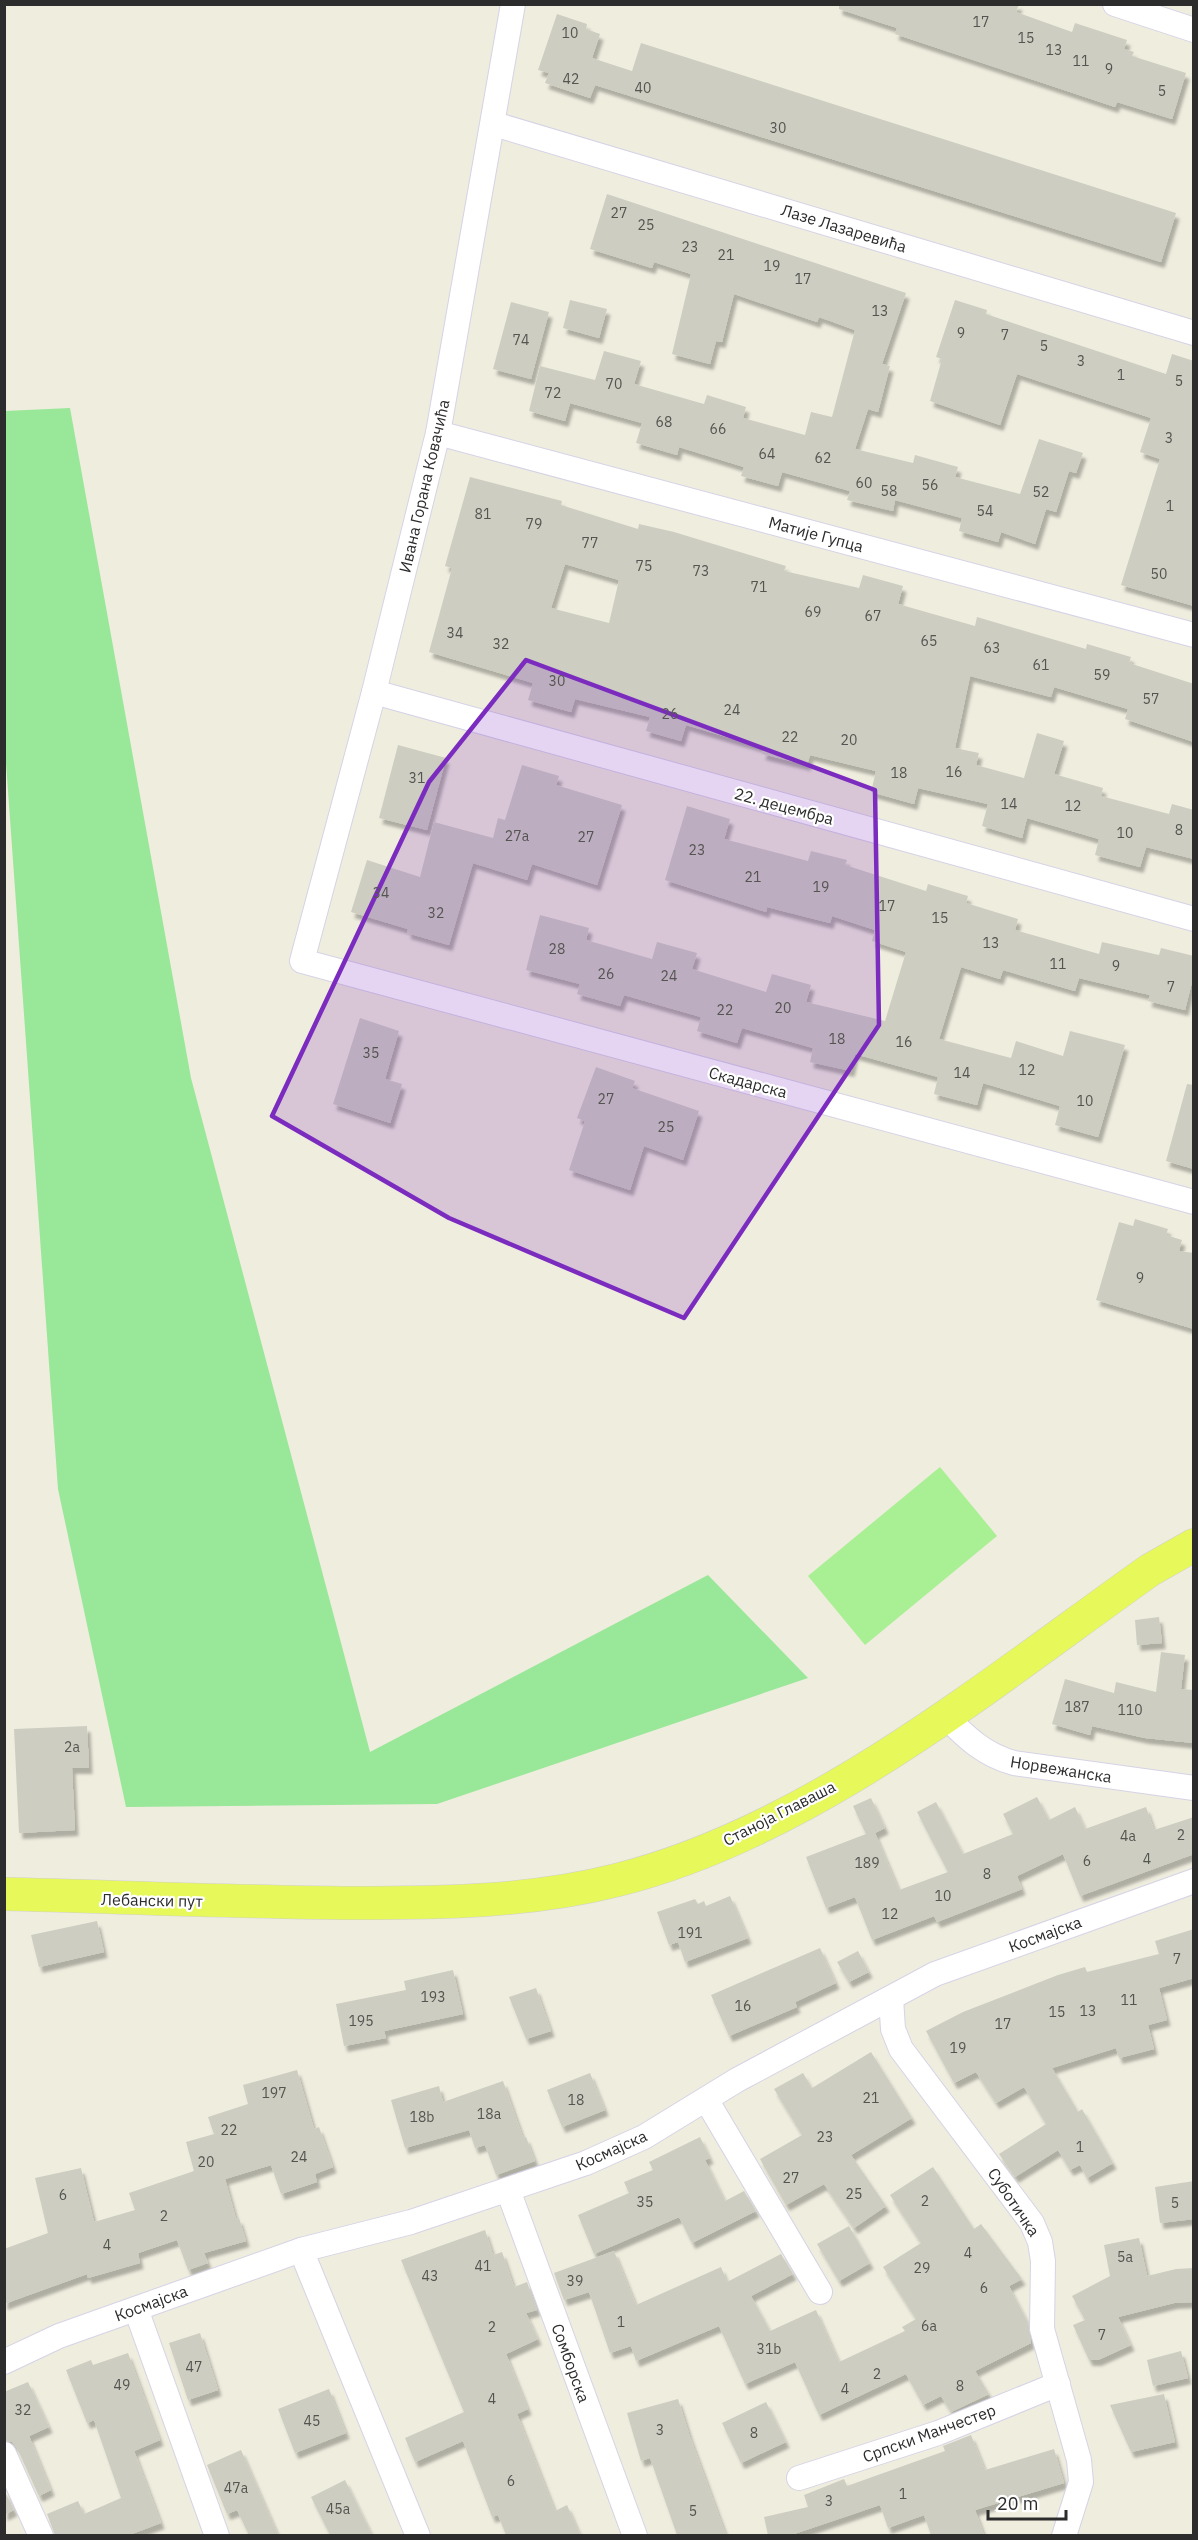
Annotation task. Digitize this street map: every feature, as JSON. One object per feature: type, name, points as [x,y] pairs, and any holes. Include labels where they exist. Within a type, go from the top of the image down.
[{"type":"main road","name":"Станоја Главаша","points":[[300,1903],[437,1903],[548,1893],[617,1880],[685,1858],[755,1829],[884,1756],[945,1716],[1150,1570],[1194,1545]]},
{"type":"main road","name":"Лебански пут","points":[[4,1894],[300,1903]]},
{"type":"street","name":"Ивана Горана Ковачића","points":[[302,961],[374,692],[438,433],[494,124],[513,4]]},
{"type":"street","points":[[1115,4],[1194,30]]},
{"type":"street","name":"Лазе Лазаревића","points":[[494,124],[1194,333]]},
{"type":"street","name":"Матије Гупца","points":[[438,433],[1194,635]]},
{"type":"street","name":"22. децембра","points":[[374,692],[1194,919]]},
{"type":"street","name":"Скадарска","points":[[302,961],[1194,1202]]},
{"type":"street","name":"Норвежанска","points":[[945,1716],[972,1743],[995,1758],[1014,1764],[1194,1788]]},
{"type":"street","name":"Космајска","points":[[4,2362],[59,2336],[301,2250],[411,2222],[586,2163],[644,2137],[707,2101],[737,2080],[935,1974],[1194,1881]]},
{"type":"street","name":"Суботичка","points":[[891,1998],[893,2029],[901,2049],[1032,2223],[1041,2242],[1042,2329],[1079,2460],[1081,2482],[1064,2535]]},
{"type":"street","points":[[707,2101],[820,2292]]},
{"type":"street","name":"Сомборска","points":[[508,2190],[635,2535]]},
{"type":"street","points":[[301,2250],[418,2535]]},
{"type":"street","points":[[136,2309],[217,2535]]},
{"type":"street","name":"Српски Манчестер","points":[[799,2478],[938,2433],[1058,2384]]},
{"type":"street","points":[[4,2454],[41,2535]]},
{"type":"highlighted area","points":[[526,660],[875,790],[879,1025],[684,1318],[449,1218],[272,1116],[429,782]]},
{"type":"green space","points":[[70,408],[191,1078],[370,1752],[708,1575],[808,1678],[437,1804],[126,1807],[58,1489],[5,749],[5,411]]},
{"type":"green space","points":[[940,1467],[997,1536],[865,1645],[808,1576]]},
{"type":"building","points":[[839,4],[1019,4],[1016,12],[1072,32],[1075,23],[1127,40],[1124,49],[1134,52],[1132,56],[1186,73],[1172,119],[1117,102],[1115,107],[895,34],[897,28],[839,9]]},
{"type":"building","points":[[557,14],[587,24],[586,29],[600,34],[592,58],[632,71],[641,43],[1176,213],[1161,262],[595,85],[590,98],[545,83],[549,73],[538,70]]},
{"type":"building","points":[[607,194],[906,293],[882,364],[890,366],[878,412],[868,409],[855,449],[913,463],[915,455],[958,467],[955,477],[1020,494],[1039,439],[1083,453],[1076,473],[1069,471],[1056,512],[1046,509],[1035,544],[1001,532],[998,542],[959,531],[962,518],[895,500],[893,511],[847,500],[850,491],[782,472],[778,486],[741,476],[744,467],[679,447],[677,455],[636,443],[642,423],[570,403],[565,421],[529,411],[540,366],[595,380],[604,351],[641,361],[634,384],[704,404],[707,395],[746,407],[743,418],[805,435],[811,412],[832,417],[855,330],[819,317],[817,322],[734,294],[722,342],[716,341],[710,364],[672,354],[691,274],[654,262],[652,268],[590,249]]},
{"type":"building","points":[[570,300],[607,309],[599,338],[563,328]]},
{"type":"building","points":[[955,300],[987,310],[986,314],[1166,374],[1172,354],[1194,361],[1194,606],[1121,585],[1160,459],[1140,452],[1151,418],[1017,374],[1000,425],[930,401],[942,359],[936,357]]},
{"type":"building","points":[[511,302],[549,312],[531,379],[493,369]]},
{"type":"building","points":[[470,477],[562,501],[561,505],[638,529],[639,524],[674,532],[786,566],[784,571],[859,588],[863,575],[903,586],[898,604],[975,626],[977,617],[1086,649],[1087,644],[1131,657],[1129,663],[1194,684],[1194,742],[1125,719],[1128,709],[1054,687],[1051,697],[970,676],[955,748],[979,753],[976,765],[1024,778],[1037,733],[1064,741],[1054,774],[1103,788],[1101,796],[1169,814],[1172,804],[1194,810],[1194,859],[1146,847],[1140,867],[1095,855],[1099,839],[1027,818],[1022,838],[982,826],[988,804],[918,788],[914,804],[871,792],[876,771],[810,755],[807,765],[762,754],[764,748],[686,725],[681,741],[646,731],[650,717],[575,699],[571,712],[528,700],[533,683],[429,652],[452,568],[445,566]],"holes":[[[565,564],[619,580],[609,623],[551,608]]]},
{"type":"building","points":[[398,745],[446,758],[427,830],[379,818]]},
{"type":"building","points":[[522,765],[559,776],[556,785],[622,805],[597,885],[532,864],[527,880],[473,863],[449,945],[407,933],[408,929],[351,912],[367,860],[420,877],[434,822],[493,838],[498,818],[505,820]]},
{"type":"building","points":[[687,806],[730,819],[724,839],[808,861],[811,851],[847,860],[845,865],[926,891],[928,884],[968,896],[966,903],[1018,919],[1015,930],[1099,954],[1102,942],[1159,955],[1161,948],[1194,956],[1194,974],[1185,1010],[1148,1001],[1150,995],[1079,978],[1075,991],[1003,970],[1000,979],[961,967],[939,1039],[1011,1058],[1016,1041],[1063,1056],[1070,1031],[1125,1045],[1098,1137],[1055,1125],[1060,1106],[983,1083],[977,1105],[934,1094],[938,1077],[855,1054],[851,1071],[810,1062],[813,1048],[742,1028],[737,1043],[697,1031],[701,1017],[624,995],[620,1006],[577,994],[580,984],[526,970],[540,915],[589,928],[586,940],[652,959],[657,942],[697,953],[692,969],[766,992],[772,974],[811,985],[806,1002],[885,1021],[906,952],[872,941],[875,930],[832,916],[830,923],[767,907],[766,912],[665,880]]},
{"type":"building","points":[[360,1018],[399,1031],[385,1079],[402,1084],[390,1123],[333,1104]]},
{"type":"building","points":[[596,1067],[635,1081],[632,1088],[699,1111],[683,1160],[644,1146],[630,1190],[569,1170],[585,1121],[577,1118]]},
{"type":"building","points":[[1187,1084],[1194,1085],[1194,1169],[1166,1161]]},
{"type":"building","points":[[1135,1219],[1168,1229],[1166,1235],[1182,1240],[1179,1251],[1194,1253],[1194,1329],[1096,1300],[1119,1222],[1133,1226]]},
{"type":"building","points":[[1159,1617],[1162,1643],[1137,1645],[1135,1620]]},
{"type":"building","points":[[1161,1652],[1185,1655],[1181,1689],[1194,1690],[1194,1743],[1145,1738],[1092,1726],[1090,1735],[1052,1724],[1065,1679],[1114,1693],[1116,1682],[1156,1692]]},
{"type":"building","points":[[87,1726],[89,1768],[72,1768],[75,1830],[19,1833],[14,1729]]},
{"type":"building","points":[[1037,1797],[1049,1820],[1075,1807],[1085,1829],[1146,1807],[1154,1830],[1194,1817],[1194,1854],[1080,1896],[1063,1854],[1017,1876],[1022,1889],[937,1922],[934,1916],[872,1940],[855,1897],[826,1908],[806,1857],[866,1834],[853,1806],[871,1798],[885,1828],[875,1833],[899,1890],[948,1872],[917,1812],[936,1802],[963,1854],[1013,1834],[1003,1814]]},
{"type":"building","points":[[730,1896],[748,1938],[685,1962],[678,1942],[669,1945],[657,1912],[695,1899],[698,1904],[704,1901],[706,1906]]},
{"type":"building","points":[[97,1921],[104,1952],[39,1967],[31,1935]]},
{"type":"building","points":[[1194,1929],[1194,1978],[1159,1988],[1167,2020],[1148,2025],[1154,2049],[1119,2058],[1116,2048],[1052,2068],[1078,2112],[1082,2109],[1113,2163],[1087,2178],[1080,2165],[1070,2170],[1058,2150],[1015,2177],[999,2154],[1046,2124],[1024,2087],[996,2103],[976,2072],[954,2083],[926,2031],[963,2012],[1058,1975],[1085,1967],[1087,1972],[1159,1954],[1155,1941]]},
{"type":"building","points":[[820,1948],[836,1983],[795,2002],[797,2007],[729,2036],[711,1995]]},
{"type":"building","points":[[858,1951],[869,1972],[849,1982],[837,1962]]},
{"type":"building","points":[[453,1970],[463,2014],[384,2031],[386,2038],[344,2046],[336,2004],[406,1990],[404,1981]]},
{"type":"building","points":[[536,1988],[551,2031],[526,2039],[509,1997]]},
{"type":"building","points":[[871,2052],[912,2118],[851,2155],[886,2206],[854,2228],[824,2184],[786,2205],[760,2159],[802,2135],[774,2089],[803,2073],[812,2088]]},
{"type":"building","points":[[297,2070],[314,2129],[319,2127],[333,2167],[315,2174],[317,2182],[281,2194],[271,2165],[225,2179],[236,2219],[239,2218],[246,2241],[204,2253],[208,2263],[188,2270],[177,2240],[138,2253],[140,2263],[88,2278],[87,2274],[4,2304],[4,2249],[48,2233],[35,2178],[81,2168],[94,2222],[135,2210],[129,2193],[194,2171],[186,2142],[214,2134],[208,2117],[248,2104],[243,2085]]},
{"type":"building","points":[[590,2073],[605,2110],[562,2127],[547,2090]]},
{"type":"building","points":[[503,2081],[523,2138],[526,2137],[535,2161],[496,2175],[485,2145],[475,2148],[469,2130],[405,2148],[391,2100],[439,2086],[443,2102]]},
{"type":"building","points":[[700,2137],[710,2158],[705,2160],[725,2201],[744,2191],[756,2211],[692,2243],[679,2217],[594,2254],[578,2215],[629,2193],[624,2182],[653,2170],[649,2162]]},
{"type":"building","points":[[933,2167],[974,2229],[981,2224],[1022,2279],[1009,2286],[1028,2323],[1031,2343],[975,2371],[989,2394],[951,2412],[941,2396],[923,2405],[906,2374],[819,2415],[795,2362],[745,2384],[719,2326],[636,2361],[631,2346],[610,2353],[589,2292],[564,2300],[554,2273],[614,2251],[636,2305],[721,2267],[727,2282],[781,2254],[793,2274],[751,2296],[770,2331],[816,2310],[839,2362],[905,2331],[902,2327],[916,2319],[883,2267],[921,2243],[890,2195]]},
{"type":"building","points":[[1194,2181],[1194,2219],[1160,2223],[1155,2187]]},
{"type":"building","points":[[849,2226],[870,2263],[839,2281],[817,2244]]},
{"type":"building","points":[[485,2230],[493,2255],[502,2252],[514,2287],[527,2282],[537,2310],[526,2313],[538,2339],[506,2354],[528,2409],[517,2414],[555,2511],[567,2505],[580,2535],[506,2535],[498,2515],[492,2517],[463,2441],[415,2462],[405,2438],[464,2412],[401,2260]]},
{"type":"building","points":[[1139,2238],[1147,2276],[1176,2269],[1194,2268],[1194,2302],[1174,2303],[1118,2317],[1131,2345],[1098,2360],[1089,2360],[1073,2325],[1085,2320],[1072,2296],[1110,2276],[1104,2245]]},
{"type":"building","points":[[200,2333],[218,2390],[188,2400],[169,2343]]},
{"type":"building","points":[[1181,2351],[1188,2378],[1153,2386],[1147,2360]]},
{"type":"building","points":[[128,2353],[160,2440],[134,2451],[161,2523],[129,2535],[55,2535],[47,2514],[78,2501],[84,2514],[121,2498],[94,2420],[87,2423],[66,2370],[91,2360],[93,2365]]},
{"type":"building","points":[[28,2382],[49,2427],[29,2436],[51,2490],[39,2496],[17,2448],[12,2442],[4,2440],[4,2392]]},
{"type":"building","points":[[329,2389],[346,2433],[295,2453],[278,2409]]},
{"type":"building","points":[[1164,2394],[1175,2442],[1131,2452],[1110,2405]]},
{"type":"building","points":[[678,2399],[726,2535],[677,2535],[650,2458],[641,2461],[627,2413]]},
{"type":"building","points":[[766,2402],[786,2442],[741,2463],[722,2423]]},
{"type":"building","points":[[971,2435],[985,2470],[1054,2449],[1064,2483],[975,2510],[984,2535],[931,2535],[924,2515],[888,2528],[880,2505],[791,2535],[768,2535],[764,2517],[808,2507],[804,2495],[844,2479],[847,2486],[945,2451],[943,2446]]},
{"type":"building","points":[[241,2450],[278,2535],[249,2535],[237,2510],[227,2514],[207,2465]]},
{"type":"building","points":[[345,2480],[372,2535],[330,2535],[311,2497]]},
{"type":"building","points":[[4,2490],[14,2510],[4,2515]]}]
